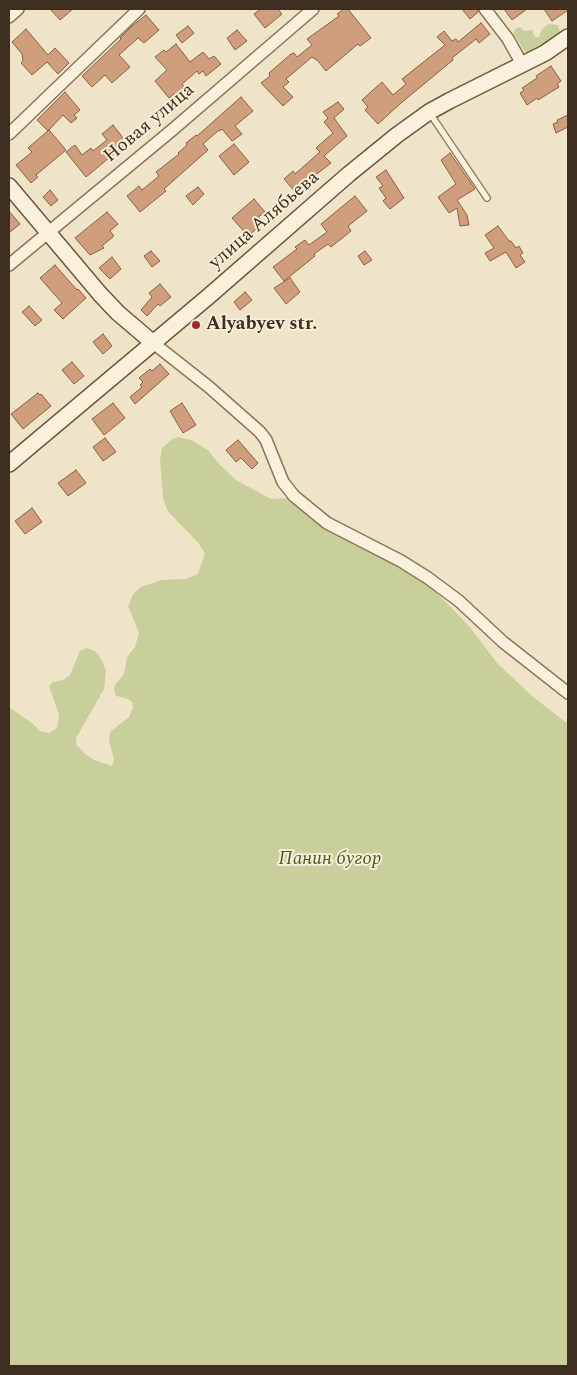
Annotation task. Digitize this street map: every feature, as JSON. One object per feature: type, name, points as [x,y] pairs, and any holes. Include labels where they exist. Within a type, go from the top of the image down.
[{"type":"main road","name":"улица Алябьева","points":[[9,464],[152,342],[210,296],[397,135],[429,112],[545,53],[568,37]]},
{"type":"main road","points":[[9,186],[118,313],[152,342]]},
{"type":"street","points":[[9,17],[18,9]]},
{"type":"street","points":[[9,134],[139,9]]},
{"type":"street","name":"Новая улица","points":[[9,265],[313,9]]},
{"type":"street","points":[[485,9],[508,38],[522,64]]},
{"type":"street","points":[[152,342],[209,387],[260,432],[266,440],[283,482],[294,496],[327,524],[401,561],[428,578],[459,601],[503,642],[568,693]]},
{"type":"lane","points":[[429,112],[486,198]]},
{"type":"green space","points":[[549,24],[558,25],[560,33],[544,46],[529,53],[525,52],[513,33],[516,28],[520,27],[524,31],[532,30],[535,37],[539,37],[542,29]]},
{"type":"green space","name":"Панин бугор","points":[[178,437],[191,440],[208,450],[218,463],[236,480],[271,499],[288,498],[315,521],[356,546],[396,564],[429,585],[469,626],[497,663],[532,696],[568,724],[568,1366],[9,1366],[9,707],[40,731],[49,733],[57,728],[59,715],[49,686],[53,682],[63,680],[70,675],[80,651],[87,648],[95,651],[102,660],[106,671],[104,689],[76,738],[76,744],[94,760],[112,766],[114,759],[109,741],[110,732],[129,717],[133,708],[132,702],[126,698],[116,696],[114,690],[115,685],[124,674],[127,657],[135,647],[139,633],[128,606],[133,594],[141,587],[161,580],[185,579],[198,574],[205,554],[200,545],[167,510],[163,498],[160,461],[162,448]]},
{"type":"building","points":[[50,9],[73,9],[60,20]]},
{"type":"building","points":[[261,9],[278,9],[282,14],[265,28],[254,14]]},
{"type":"building","points":[[344,9],[348,9],[371,38],[360,46],[358,44],[326,71],[312,57],[286,79],[289,82],[283,87],[293,97],[283,106],[261,83],[270,76],[269,73],[291,54],[294,53],[297,57],[312,45],[307,39],[339,16],[337,14]]},
{"type":"building","points":[[462,9],[478,9],[478,12],[470,19]]},
{"type":"building","points":[[504,9],[527,9],[512,20]]},
{"type":"building","points":[[544,9],[568,9],[568,10],[552,21]]},
{"type":"building","points":[[146,15],[159,30],[144,43],[138,38],[119,55],[130,67],[112,83],[105,75],[92,87],[82,76],[132,26]]},
{"type":"building","points":[[481,23],[490,34],[479,43],[476,39],[452,58],[453,60],[378,124],[365,110],[368,107],[362,100],[382,82],[393,95],[406,84],[402,79],[445,45],[437,37],[444,31],[452,41],[456,39],[458,42]]},
{"type":"building","points":[[188,26],[194,33],[182,43],[176,35]]},
{"type":"building","points":[[26,29],[48,55],[55,48],[69,63],[58,74],[47,62],[32,75],[21,63],[23,61],[22,54],[12,42]]},
{"type":"building","points":[[237,30],[247,41],[235,50],[227,38]]},
{"type":"building","points":[[176,44],[190,62],[203,52],[209,59],[214,56],[221,64],[206,76],[203,71],[199,74],[197,71],[182,84],[186,92],[178,99],[174,94],[169,98],[155,81],[167,70],[155,57],[164,50],[166,52]]},
{"type":"building","points":[[551,66],[561,81],[557,84],[559,87],[527,105],[520,93],[524,90],[522,88]]},
{"type":"building","points":[[65,92],[80,110],[74,115],[77,118],[71,123],[63,115],[48,131],[37,120]]},
{"type":"building","points":[[241,97],[253,111],[235,126],[242,134],[232,141],[222,129],[219,130],[203,144],[208,150],[164,189],[166,191],[140,212],[127,196],[139,186],[142,190],[159,176],[156,172],[179,154],[187,145],[186,143],[197,136]]},
{"type":"building","points":[[338,102],[344,109],[334,118],[347,136],[324,156],[331,163],[304,184],[306,186],[297,194],[284,179],[293,171],[295,174],[320,152],[316,148],[333,133],[324,122],[328,118],[323,112]]},
{"type":"building","points":[[568,115],[568,127],[556,133],[553,124]]},
{"type":"building","points":[[113,125],[127,143],[86,177],[66,152],[75,145],[82,155],[91,148],[93,151],[107,140],[102,134]]},
{"type":"building","points":[[49,130],[66,150],[36,175],[38,177],[31,183],[16,165],[32,152],[28,148]]},
{"type":"building","points":[[234,144],[249,162],[234,175],[219,156]]},
{"type":"building","points":[[450,153],[475,189],[457,200],[467,215],[469,225],[460,226],[457,208],[449,213],[438,197],[456,184],[441,160]]},
{"type":"building","points":[[386,170],[404,198],[390,209],[383,201],[386,198],[379,188],[383,186],[376,177]]},
{"type":"building","points":[[198,187],[204,194],[193,205],[186,196]]},
{"type":"building","points":[[50,190],[58,200],[51,206],[43,197]]},
{"type":"building","points":[[355,196],[367,211],[348,226],[351,231],[331,247],[328,244],[314,254],[315,256],[284,281],[273,267],[297,249],[295,247],[305,240],[309,245],[327,232],[321,224]]},
{"type":"building","points":[[254,199],[265,212],[256,219],[261,225],[248,236],[232,218]]},
{"type":"building","points":[[9,211],[20,224],[9,233]]},
{"type":"building","points":[[107,212],[118,224],[110,231],[114,236],[102,246],[104,248],[90,255],[75,238]]},
{"type":"building","points":[[498,226],[509,241],[516,248],[519,246],[523,253],[520,255],[525,262],[516,268],[506,252],[490,261],[485,253],[494,248],[485,235]]},
{"type":"building","points":[[151,251],[160,261],[152,267],[144,256]]},
{"type":"building","points":[[365,251],[372,260],[364,265],[358,256]]},
{"type":"building","points":[[112,257],[121,269],[110,279],[99,268]]},
{"type":"building","points":[[55,265],[86,298],[63,319],[54,310],[62,303],[40,278]]},
{"type":"building","points":[[290,278],[300,292],[286,304],[274,288]]},
{"type":"building","points":[[160,284],[171,297],[160,306],[158,304],[147,316],[141,310],[152,297],[149,293]]},
{"type":"building","points":[[245,292],[252,300],[240,310],[234,302]]},
{"type":"building","points":[[29,306],[42,320],[35,326],[22,312]]},
{"type":"building","points":[[103,334],[112,346],[103,354],[93,342]]},
{"type":"building","points":[[72,362],[84,376],[74,384],[62,370]]},
{"type":"building","points":[[160,364],[169,374],[135,404],[130,397],[142,387],[140,385],[143,382],[139,378]]},
{"type":"building","points":[[38,393],[51,406],[23,429],[11,414]]},
{"type":"building","points":[[113,403],[125,418],[104,435],[92,419]]},
{"type":"building","points":[[182,403],[196,425],[183,433],[170,411]]},
{"type":"building","points":[[105,438],[116,452],[103,461],[93,447]]},
{"type":"building","points":[[238,440],[258,463],[252,469],[241,458],[236,462],[226,450]]},
{"type":"building","points":[[76,470],[86,483],[68,496],[58,483]]},
{"type":"building","points":[[32,508],[42,522],[25,534],[15,521]]},
{"type":"place","name":"Alyabyev str.","points":[[196,325]]}]
